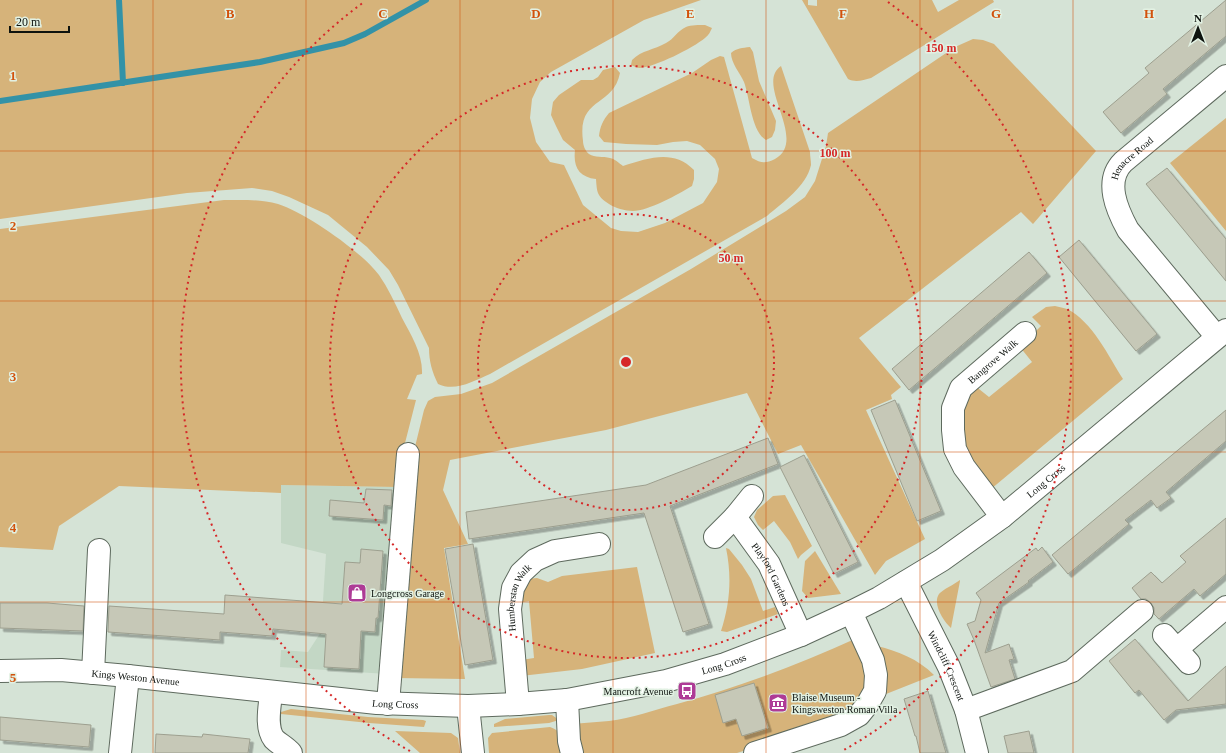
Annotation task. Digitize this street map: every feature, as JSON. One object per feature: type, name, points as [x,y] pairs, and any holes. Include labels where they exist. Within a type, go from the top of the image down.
[{"type":"street","name":"Henacre Road","points":[[1222,333],[1128,230],[1118,210],[1114,187],[1115,175],[1120,166],[1226,76]]},
{"type":"street","name":"Bangrove Walk","points":[[1002,517],[964,467],[958,455],[953,430],[953,408],[961,388],[1025,333]]},
{"type":"street","name":"Long Cross","points":[[271,693],[388,704],[468,706],[518,704],[567,700],[666,681],[725,664],[801,634],[851,612],[906,582],[942,560],[1002,517],[1222,333]]},
{"type":"street","points":[[388,704],[408,454]]},
{"type":"street","points":[[715,537],[735,517],[752,496]]},
{"type":"street","name":"Playford Gardens","points":[[735,517],[769,564],[801,634]]},
{"type":"street","name":"Humberstan Walk","points":[[518,704],[510,609],[513,588],[521,573],[534,560],[555,551],[599,544]]},
{"type":"street","points":[[93,674],[99,550]]},
{"type":"street","name":"Windcliff Crescent","points":[[906,582],[950,667],[966,710],[977,753]]},
{"type":"street","points":[[1176,649],[1226,607]]},
{"type":"street","points":[[966,710],[1072,671],[1142,611]]},
{"type":"street","points":[[756,753],[841,725],[859,715],[867,705],[875,691],[876,675],[873,660],[851,612]]},
{"type":"street","name":"Kings Weston Avenue","points":[[0,671],[61,670],[128,676],[271,693]]},
{"type":"street","points":[[120,753],[128,676]]},
{"type":"street","points":[[271,693],[269,721],[271,734],[291,753]]},
{"type":"street","points":[[567,700],[569,741],[572,753]]},
{"type":"street","points":[[468,706],[473,753]]},
{"type":"shaded area","points":[[0,0],[701,0],[644,20],[551,72],[540,82],[532,99],[530,118],[536,142],[550,162],[564,165],[583,205],[611,228],[621,231],[638,232],[665,223],[703,203],[717,182],[719,169],[715,159],[700,145],[687,141],[657,145],[604,142],[599,136],[601,127],[603,121],[609,113],[692,73],[711,60],[720,56],[724,57],[752,158],[761,162],[768,162],[775,159],[784,150],[786,139],[785,126],[773,85],[774,74],[781,66],[810,152],[811,165],[804,180],[793,194],[767,216],[490,374],[464,385],[451,387],[444,386],[438,384],[431,366],[429,348],[389,270],[367,247],[328,215],[289,197],[272,191],[252,188],[187,193],[0,219]]},
{"type":"shaded area","points":[[802,0],[808,0],[808,5],[817,6],[817,0],[932,0],[938,12],[959,0],[993,0],[994,2],[871,78],[857,81],[848,79]]},
{"type":"shaded area","points":[[705,25],[712,28],[708,36],[683,52],[647,67],[639,68],[631,65],[632,60],[636,57],[666,43],[686,27]]},
{"type":"shaded area","points":[[973,39],[983,40],[994,44],[1096,151],[1033,224],[1021,212],[859,338],[901,387],[891,395],[892,399],[866,410],[925,539],[886,561],[875,575],[801,445],[778,454],[747,393],[606,430],[450,460],[443,490],[468,544],[444,548],[465,679],[396,678],[413,455],[424,410],[428,401],[435,397],[461,394],[492,383],[691,269],[786,211],[805,197],[815,181],[826,146],[828,133],[955,47]]},
{"type":"shaded area","points":[[750,47],[753,52],[759,81],[776,121],[775,130],[772,137],[766,140],[761,136],[754,122],[744,82],[731,57],[731,53],[735,50]]},
{"type":"shaded area","points":[[615,67],[620,73],[616,84],[610,92],[590,109],[585,116],[583,141],[586,151],[594,156],[607,157],[617,161],[623,166],[651,158],[669,157],[686,163],[694,170],[692,186],[663,202],[633,211],[620,209],[602,199],[597,191],[596,179],[585,176],[578,170],[575,161],[575,150],[563,140],[551,115],[553,102],[559,95],[581,80],[593,80],[598,77],[603,70]]},
{"type":"shaded area","points":[[1226,118],[1226,231],[1170,163]]},
{"type":"shaded area","points":[[224,200],[264,201],[278,204],[290,209],[333,234],[360,255],[379,275],[413,338],[421,359],[422,367],[422,374],[417,375],[407,399],[416,400],[405,443],[397,487],[281,485],[281,493],[119,486],[59,526],[53,550],[0,547],[0,229]]},
{"type":"shaded area","points":[[1055,306],[1067,309],[1084,322],[1106,350],[1123,379],[991,489],[966,456],[962,407],[974,385],[989,397],[1032,362],[1020,347],[1041,326],[1032,317],[1046,307]]},
{"type":"shaded area","name":"Longcross Garage","points":[[281,485],[397,487],[387,674],[280,667],[281,650],[308,652],[321,632],[326,554],[281,543]]},
{"type":"shaded area","points":[[785,495],[812,546],[798,559],[790,542],[774,521],[763,530],[758,525],[754,517],[757,510],[773,496]]},
{"type":"shaded area","points":[[726,548],[729,549],[742,565],[751,579],[763,611],[775,607],[778,614],[727,632],[721,631],[729,590],[729,569]]},
{"type":"shaded area","points":[[815,551],[841,594],[808,598],[802,591],[805,561]]},
{"type":"shaded area","points":[[637,567],[655,653],[582,669],[521,676],[521,660],[534,658],[529,601],[516,603],[528,579],[537,578],[548,582],[562,576]]},
{"type":"shaded area","points":[[960,580],[951,628],[945,622],[938,608],[937,598],[941,592]]},
{"type":"shaded area","points":[[857,638],[870,670],[868,690],[840,720],[737,753],[578,753],[572,724],[626,718],[700,697],[768,675]]},
{"type":"shaded area","points":[[877,646],[893,650],[907,656],[921,664],[934,675],[881,696]]},
{"type":"shaded area","points":[[291,709],[426,721],[424,727],[281,714],[281,712]]},
{"type":"shaded area","points":[[552,715],[559,720],[549,723],[494,727],[494,724],[505,719]]},
{"type":"shaded area","points":[[550,727],[558,731],[563,737],[567,753],[489,753],[488,738],[492,733]]},
{"type":"shaded area","points":[[395,731],[451,733],[458,738],[460,753],[420,753]]},
{"type":"building","points":[[1226,0],[1226,36],[1163,89],[1167,94],[1121,133],[1103,112],[1149,73],[1145,68]]},
{"type":"building","points":[[1167,168],[1226,239],[1226,281],[1146,184]]},
{"type":"building","points":[[1079,240],[1157,334],[1136,351],[1059,257]]},
{"type":"building","points":[[1029,252],[1047,273],[909,390],[892,369]]},
{"type":"building","points":[[895,400],[941,511],[917,521],[871,410]]},
{"type":"building","points":[[1226,410],[1226,441],[1166,492],[1171,498],[1157,508],[1151,500],[1125,520],[1129,524],[1068,574],[1052,555]]},
{"type":"building","points":[[768,438],[778,464],[670,506],[709,624],[683,632],[644,513],[469,539],[466,512],[646,485]]},
{"type":"building","points":[[804,455],[858,562],[834,574],[780,467]]},
{"type":"building","points":[[366,489],[392,490],[391,506],[384,505],[383,520],[329,516],[330,500],[364,503]]},
{"type":"building","points":[[1226,518],[1226,574],[1200,596],[1194,589],[1159,619],[1154,614],[1154,608],[1151,603],[1146,599],[1141,599],[1132,588],[1151,572],[1162,583],[1186,562],[1180,556]]},
{"type":"building","points":[[473,544],[493,660],[465,665],[445,549]]},
{"type":"building","points":[[1042,547],[1053,562],[1028,581],[1029,582],[999,603],[985,653],[1009,644],[1014,659],[1009,660],[1015,679],[991,687],[967,624],[975,621],[981,600],[976,593],[1036,548],[1038,551]]},
{"type":"building","points":[[361,549],[383,551],[378,618],[376,618],[375,632],[361,631],[359,669],[324,667],[326,634],[273,629],[272,636],[220,632],[220,640],[108,632],[109,606],[224,614],[225,595],[342,604],[345,562],[360,563]]},
{"type":"building","points":[[0,603],[47,603],[84,606],[83,631],[0,628]]},
{"type":"building","points":[[1135,639],[1188,701],[1226,666],[1226,704],[1176,710],[1164,720],[1139,690],[1135,693],[1109,661]]},
{"type":"building","points":[[754,683],[768,728],[742,736],[736,719],[723,723],[715,695]]},
{"type":"building","points":[[928,691],[946,753],[920,753],[904,699]]},
{"type":"building","points":[[0,717],[91,725],[89,747],[0,740]]},
{"type":"building","points":[[1029,731],[1034,753],[1008,753],[1004,736]]},
{"type":"building","points":[[156,734],[202,737],[203,734],[250,739],[248,753],[155,753]]},
{"type":"waterway","points":[[119,0],[123,83]]},
{"type":"waterway","points":[[0,101],[260,62],[344,43],[365,34],[426,0]]},
{"type":"place","name":"Longcross Garage","points":[[357,593]]},
{"type":"place","name":"Mancroft Avenue","points":[[687,691]]},
{"type":"place","name":"Blaise Museum - Kingsweston Roman Villa","points":[[778,703]]}]
